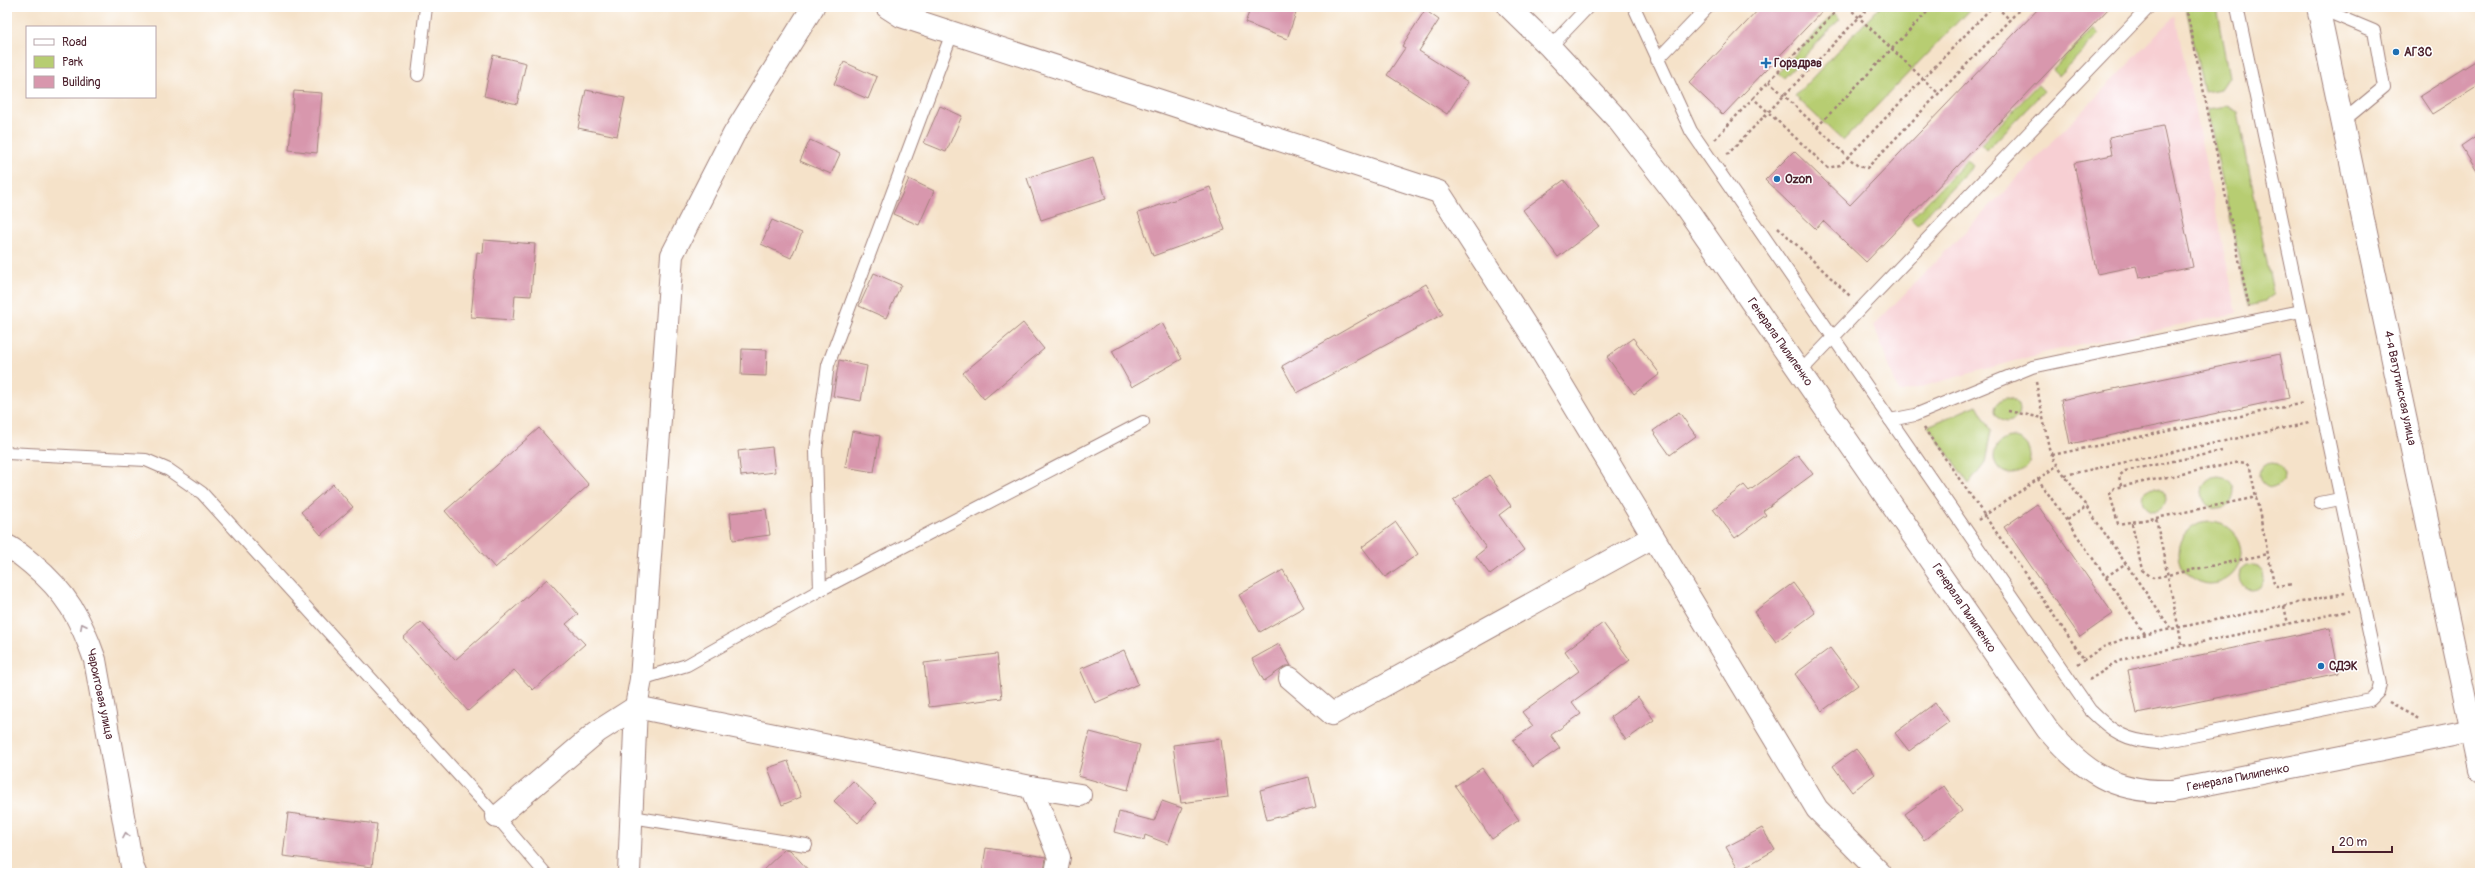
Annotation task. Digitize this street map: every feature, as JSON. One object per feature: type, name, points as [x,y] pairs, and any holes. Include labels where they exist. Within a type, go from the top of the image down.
[{"type":"street","points":[[629,873],[636,707],[641,679],[672,255],[734,134],[813,7]]},
{"type":"street","points":[[887,7],[901,16],[1439,192],[1533,337],[1817,809],[1880,873]]},
{"type":"street","name":"Генерала Пилипенко","points":[[1509,7],[1550,46],[1618,120],[1687,209],[2047,730],[2066,752],[2088,770],[2104,779],[2137,789],[2172,791],[2472,731]]},
{"type":"street","name":"4-я Ватутинская улица","points":[[2318,7],[2480,770]]},
{"type":"street","points":[[1290,678],[1332,714],[1653,537]]},
{"type":"street","name":"Чароитовая улица","points":[[7,546],[52,581],[68,601],[84,629],[96,660],[132,866],[135,873]]},
{"type":"street","points":[[497,816],[597,732],[636,707],[1031,787],[1080,795]]},
{"type":"street","points":[[1031,787],[1059,858],[1056,873]]},
{"type":"lane","points":[[418,75],[426,7]]},
{"type":"lane","points":[[1550,46],[1588,7]]},
{"type":"lane","points":[[1634,7],[1657,60],[1691,131],[2090,710],[2106,727],[2125,737],[2141,742],[2158,743],[2370,700],[2375,696],[2380,684],[2237,7]]},
{"type":"lane","points":[[1657,60],[1708,7]]},
{"type":"lane","points":[[1800,372],[2149,7]]},
{"type":"lane","points":[[2318,7],[2374,32],[2384,87],[2343,121]]},
{"type":"lane","points":[[820,590],[816,450],[828,365],[952,33]]},
{"type":"lane","points":[[1890,420],[1915,415],[2032,366],[2301,311]]},
{"type":"lane","points":[[641,679],[687,665],[820,590],[1143,422]]},
{"type":"lane","points":[[7,453],[146,460],[169,470],[202,493],[497,816],[545,873]]},
{"type":"lane","points":[[2320,503],[2340,499]]},
{"type":"lane","points":[[632,817],[806,845]]},
{"type":"path","points":[[1704,150],[1840,7]]},
{"type":"path","points":[[1848,7],[1939,94]]},
{"type":"path","points":[[1716,167],[1869,7]]},
{"type":"path","points":[[1817,127],[1932,7]]},
{"type":"path","points":[[1753,98],[1828,168],[1840,165],[1992,7]]},
{"type":"path","points":[[1997,7],[2010,20]]},
{"type":"path","points":[[1770,81],[1848,157],[1863,169],[1870,166],[2022,7]]},
{"type":"path","points":[[2186,7],[2252,321]]},
{"type":"path","points":[[1772,221],[1862,307]]},
{"type":"path","points":[[2032,366],[2052,455],[2171,629]]},
{"type":"path","points":[[2052,455],[2320,400]]},
{"type":"path","points":[[2008,411],[2043,418]]},
{"type":"path","points":[[1915,415],[2084,659]]},
{"type":"path","points":[[2065,475],[2324,420]]},
{"type":"path","points":[[2121,486],[2119,476],[2125,471],[2222,451]]},
{"type":"path","points":[[2256,497],[2122,525],[2117,522],[2110,494],[2114,488],[2121,486],[2243,462],[2250,468],[2276,585],[2293,584]]},
{"type":"path","points":[[1965,529],[2058,465]]},
{"type":"path","points":[[2038,479],[2145,634]]},
{"type":"path","points":[[2066,520],[2086,506]]},
{"type":"path","points":[[2156,518],[2182,645]]},
{"type":"path","points":[[2132,523],[2142,570],[2153,578],[2268,554]]},
{"type":"path","points":[[2106,577],[2126,563]]},
{"type":"path","points":[[2065,673],[2084,659],[2114,642],[2145,634],[2359,590]]},
{"type":"path","points":[[2284,606],[2288,624]]},
{"type":"path","points":[[2076,690],[2119,661],[2182,645],[2363,608]]},
{"type":"path","points":[[2375,696],[2419,719]]},
{"type":"shaded area","points":[[2175,16],[2237,313],[2047,352],[1899,393],[1874,325]]},
{"type":"green space","points":[[1880,7],[1972,7],[1843,141],[1795,96]]},
{"type":"green space","points":[[2186,7],[2216,7],[2229,77],[2221,89],[2204,92]]},
{"type":"green space","points":[[1834,13],[1840,19],[1784,78],[1778,73]]},
{"type":"green space","points":[[2093,28],[2099,34],[2059,76],[2053,70]]},
{"type":"green space","points":[[2038,85],[2044,91],[1987,150],[1981,144]]},
{"type":"green space","points":[[2227,106],[2238,112],[2273,293],[2265,302],[2249,306],[2207,109]]},
{"type":"green space","points":[[1967,160],[1973,166],[1917,225],[1911,219]]},
{"type":"green space","points":[[2007,398],[2012,399],[2018,405],[2018,415],[2012,421],[2007,422],[2002,421],[1996,415],[1995,410],[1996,405],[2002,399]]},
{"type":"green space","points":[[1977,405],[1991,430],[1985,463],[1969,484],[1928,426]]},
{"type":"green space","points":[[2012,438],[2022,441],[2027,446],[2030,456],[2027,466],[2022,471],[2012,474],[2002,471],[1997,466],[1994,456],[1997,446],[2002,441]]},
{"type":"green space","points":[[2272,463],[2277,464],[2283,470],[2283,480],[2277,486],[2272,487],[2267,486],[2261,480],[2260,475],[2261,470],[2267,464]]},
{"type":"green space","points":[[2215,476],[2221,476],[2231,483],[2234,492],[2233,498],[2227,505],[2221,508],[2215,508],[2205,501],[2202,495],[2202,489],[2209,479]]},
{"type":"green space","points":[[2154,487],[2159,488],[2165,494],[2165,504],[2159,510],[2154,511],[2149,510],[2143,504],[2142,499],[2143,494],[2149,488]]},
{"type":"green space","points":[[2204,522],[2216,522],[2232,531],[2239,541],[2241,553],[2239,565],[2232,575],[2216,584],[2204,584],[2193,579],[2184,570],[2179,559],[2179,547],[2184,536],[2193,527]]},
{"type":"green space","points":[[2252,565],[2257,566],[2263,572],[2263,582],[2257,588],[2252,589],[2247,588],[2241,582],[2240,577],[2241,572],[2247,566]]},
{"type":"building","points":[[1251,7],[1298,7],[1287,39],[1245,23]]},
{"type":"building","points":[[1761,7],[1826,7],[1723,115],[1689,83]]},
{"type":"building","points":[[2040,7],[2110,7],[1866,262],[1823,221],[1816,229],[1765,180],[1794,151],[1850,205]]},
{"type":"building","points":[[1425,10],[1439,20],[1419,51],[1468,82],[1447,114],[1387,75],[1405,48],[1402,46]]},
{"type":"building","points":[[493,55],[526,63],[517,104],[484,96]]},
{"type":"building","points":[[2480,58],[2480,84],[2432,114],[2420,96]]},
{"type":"building","points":[[844,62],[877,77],[868,99],[834,84]]},
{"type":"building","points":[[586,90],[625,98],[617,136],[578,128]]},
{"type":"building","points":[[294,91],[322,93],[317,153],[289,150]]},
{"type":"building","points":[[940,106],[962,116],[946,152],[924,143]]},
{"type":"building","points":[[2163,126],[2193,267],[2139,278],[2136,266],[2097,274],[2074,163],[2112,155],[2109,137]]},
{"type":"building","points":[[2480,133],[2480,176],[2461,146]]},
{"type":"building","points":[[810,140],[840,154],[831,174],[800,161]]},
{"type":"building","points":[[1093,157],[1106,199],[1041,220],[1027,178]]},
{"type":"building","points":[[909,179],[934,191],[919,225],[893,214]]},
{"type":"building","points":[[1564,180],[1599,226],[1558,257],[1523,210]]},
{"type":"building","points":[[1210,187],[1225,230],[1153,256],[1138,213]]},
{"type":"building","points":[[772,220],[802,233],[791,258],[761,244]]},
{"type":"building","points":[[484,240],[535,244],[531,296],[515,295],[513,320],[471,317],[477,252],[483,253]]},
{"type":"building","points":[[874,273],[901,285],[886,318],[859,306]]},
{"type":"building","points":[[1426,284],[1443,314],[1297,393],[1282,366]]},
{"type":"building","points":[[1023,323],[1044,349],[984,399],[963,373]]},
{"type":"building","points":[[1162,323],[1182,359],[1132,387],[1112,351]]},
{"type":"building","points":[[1633,338],[1660,374],[1634,394],[1607,357]]},
{"type":"building","points":[[742,349],[767,350],[766,376],[741,375]]},
{"type":"building","points":[[2280,354],[2289,398],[2070,444],[2061,400]]},
{"type":"building","points":[[839,360],[867,366],[861,401],[833,396]]},
{"type":"building","points":[[1679,412],[1696,436],[1670,455],[1653,431]]},
{"type":"building","points":[[539,428],[589,485],[495,568],[445,511]]},
{"type":"building","points":[[852,431],[880,436],[874,472],[845,467]]},
{"type":"building","points":[[772,447],[775,472],[741,476],[738,451]]},
{"type":"building","points":[[1798,455],[1813,474],[1763,511],[1766,515],[1735,538],[1713,509],[1744,485],[1749,491]]},
{"type":"building","points":[[1489,475],[1511,506],[1499,515],[1524,550],[1490,575],[1476,556],[1486,548],[1453,501]]},
{"type":"building","points":[[333,484],[353,507],[321,535],[301,512]]},
{"type":"building","points":[[2037,504],[2113,614],[2080,637],[2004,527]]},
{"type":"building","points":[[766,509],[770,535],[733,540],[730,513]]},
{"type":"building","points":[[1396,522],[1418,554],[1385,577],[1362,547]]},
{"type":"building","points":[[1283,570],[1304,607],[1260,632],[1239,595]]},
{"type":"building","points":[[547,579],[578,614],[566,624],[585,644],[533,690],[514,670],[468,711],[403,638],[421,622],[455,660]]},
{"type":"building","points":[[1793,583],[1815,613],[1776,642],[1754,612]]},
{"type":"building","points":[[1603,623],[1630,660],[1572,702],[1581,714],[1551,735],[1560,748],[1533,767],[1513,740],[1533,726],[1522,712],[1579,671],[1565,651]]},
{"type":"building","points":[[2330,628],[2339,673],[2137,714],[2128,670]]},
{"type":"building","points":[[1279,644],[1291,666],[1286,666],[1264,681],[1252,659]]},
{"type":"building","points":[[1830,648],[1858,685],[1822,711],[1795,674]]},
{"type":"building","points":[[1124,650],[1138,684],[1095,703],[1080,669]]},
{"type":"building","points":[[997,654],[1002,698],[929,707],[924,663]]},
{"type":"building","points":[[1638,697],[1654,720],[1626,740],[1610,717]]},
{"type":"building","points":[[1935,703],[1949,722],[1909,751],[1895,733]]},
{"type":"building","points":[[1090,732],[1140,745],[1128,790],[1078,776]]},
{"type":"building","points":[[1221,739],[1228,797],[1181,803],[1173,745]]},
{"type":"building","points":[[1856,749],[1875,774],[1852,792],[1833,766]]},
{"type":"building","points":[[788,761],[801,797],[782,805],[768,768]]},
{"type":"building","points":[[1482,768],[1519,820],[1492,839],[1455,786]]},
{"type":"building","points":[[1309,777],[1316,807],[1267,820],[1260,790]]},
{"type":"building","points":[[853,781],[876,803],[858,823],[834,801]]},
{"type":"building","points":[[1944,786],[1962,811],[1924,840],[1905,814]]},
{"type":"building","points":[[1162,801],[1182,808],[1168,844],[1145,835],[1144,840],[1114,832],[1119,812],[1154,821]]},
{"type":"building","points":[[288,813],[377,824],[372,867],[283,856]]},
{"type":"building","points":[[1762,828],[1775,850],[1739,870],[1726,847]]},
{"type":"building","points":[[986,848],[1046,857],[1044,873],[982,873]]},
{"type":"building","points":[[785,849],[790,850],[811,873],[760,873]]},
{"type":"place","name":"АГЗС","points":[[2396,52]]},
{"type":"place","name":"Горздрав","points":[[1766,63]]},
{"type":"place","name":"Ozon","points":[[1777,179]]},
{"type":"place","name":"СДЭК","points":[[2321,666]]}]
